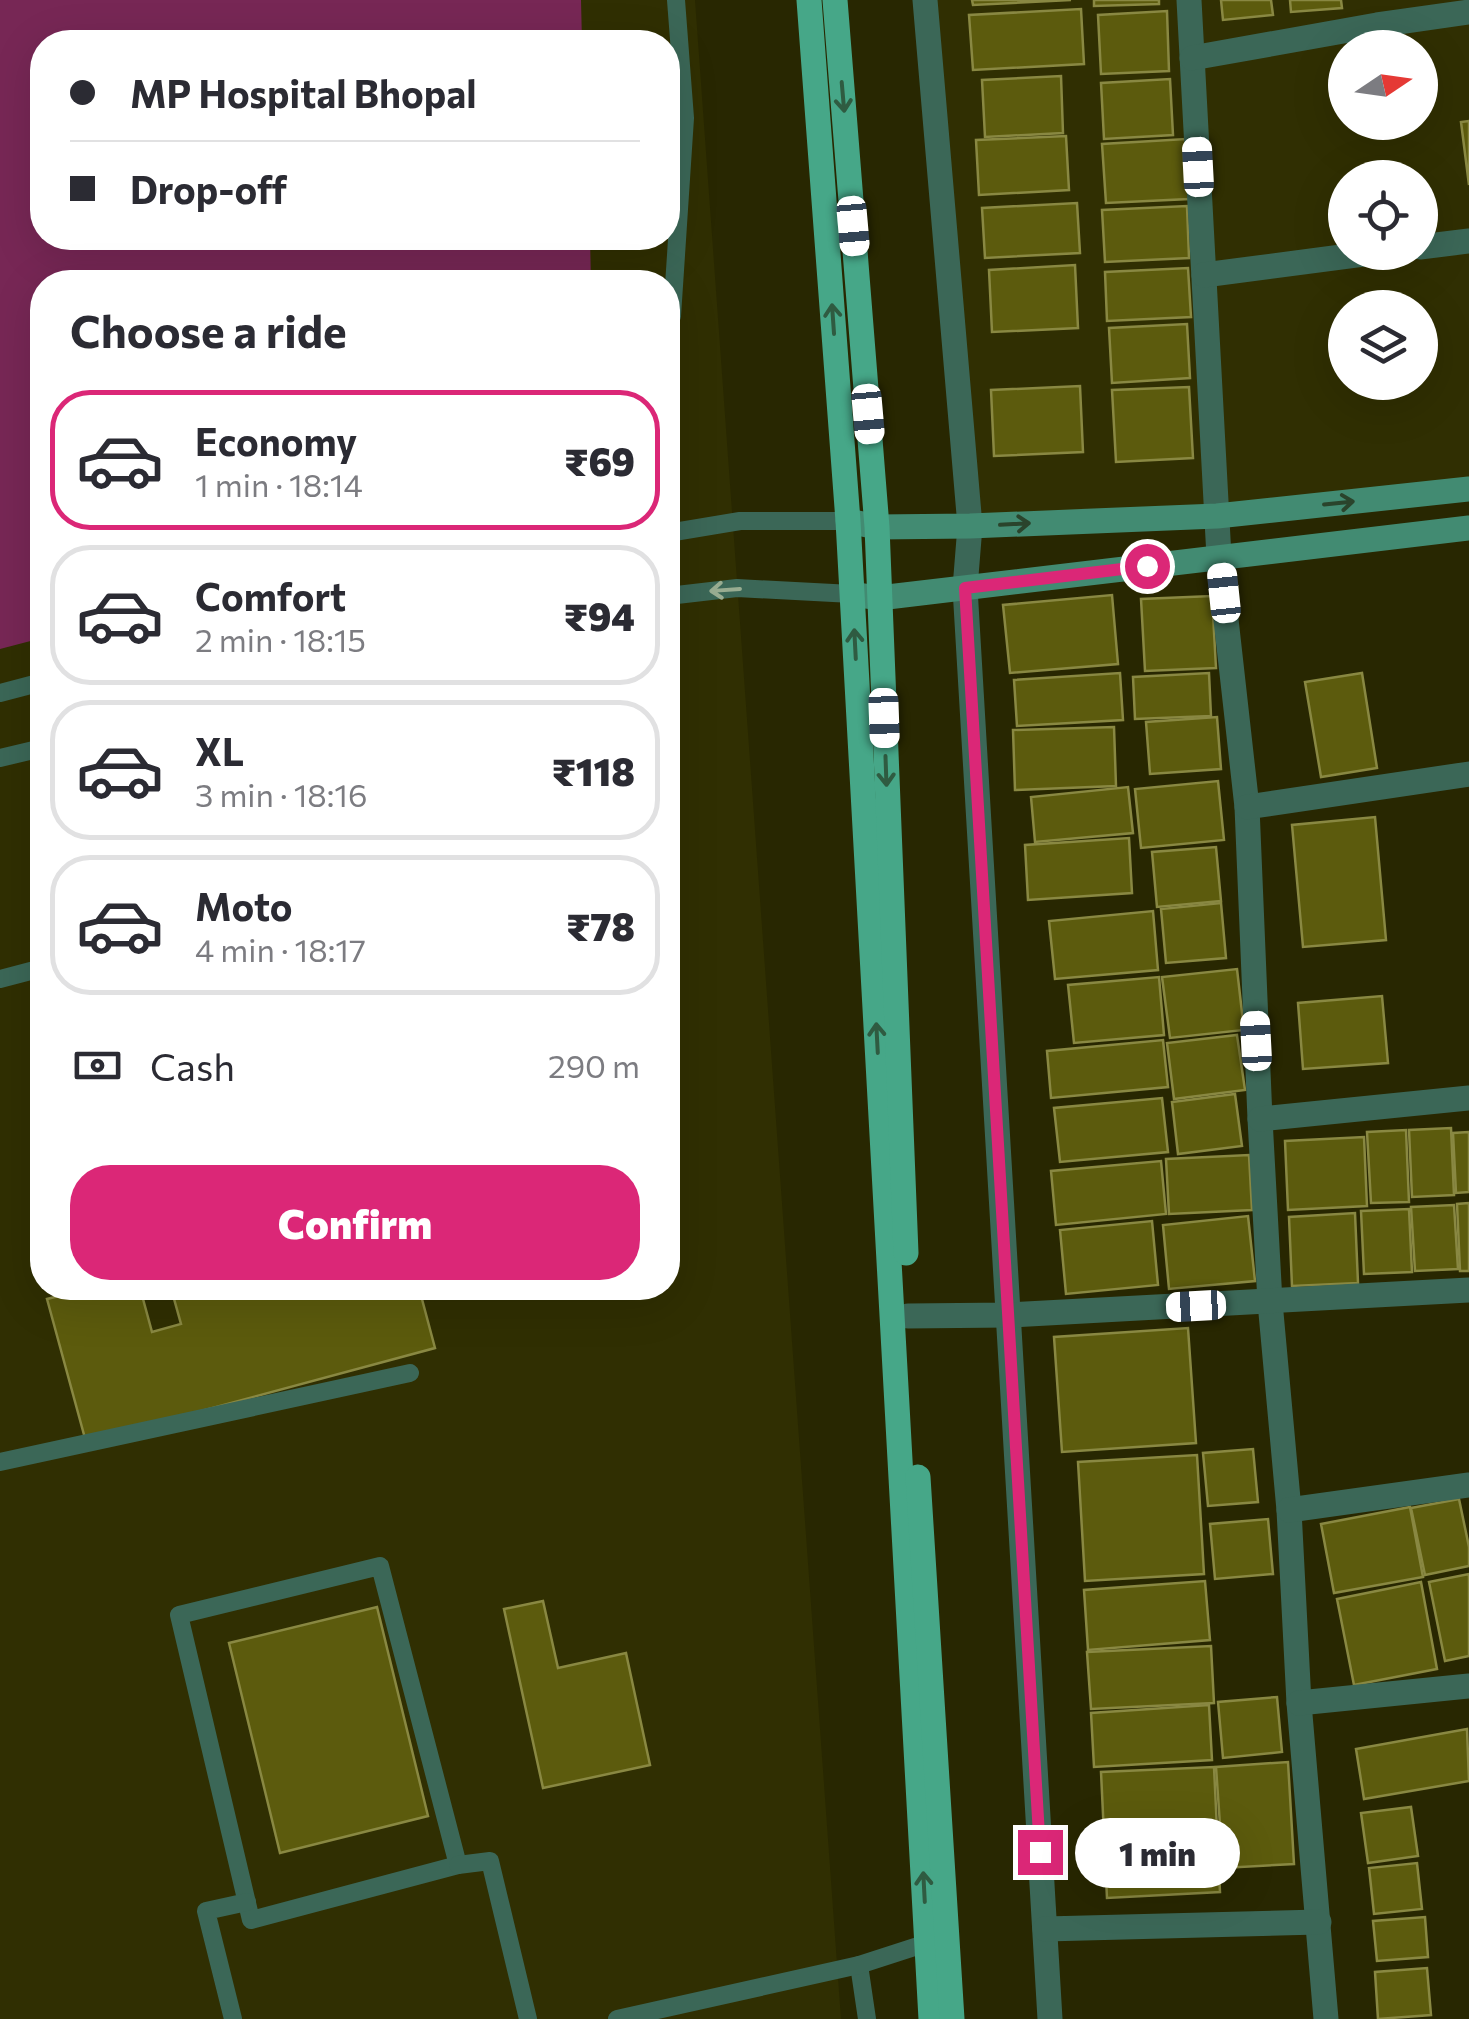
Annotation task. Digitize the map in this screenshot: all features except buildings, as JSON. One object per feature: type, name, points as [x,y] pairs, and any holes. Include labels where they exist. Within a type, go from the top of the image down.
[{"type":"main road","points":[[809,0],[848,521],[931,2019]]},
{"type":"main road","points":[[835,0],[877,528],[908,1316],[952,2019]]},
{"type":"street","points":[[925,0],[970,526],[965,588],[1050,2019]]},
{"type":"street","points":[[1189,0],[1220,558],[1247,807],[1270,1302],[1289,1510],[1298,1703],[1326,2019]]},
{"type":"street","points":[[1192,58],[1376,12],[1469,12]]},
{"type":"street","points":[[1438,245],[1469,241]]},
{"type":"street","points":[[1204,275],[1328,259]]},
{"type":"street","points":[[848,521],[877,528],[1217,516],[1469,489]]},
{"type":"street","points":[[852,594],[880,598],[1469,528]]},
{"type":"street","points":[[1247,807],[1469,774]]},
{"type":"street","points":[[1260,1119],[1469,1098]]},
{"type":"street","points":[[908,1316],[1009,1316],[1469,1290]]},
{"type":"street","points":[[1289,1510],[1469,1485]]},
{"type":"street","points":[[1298,1703],[1469,1686]]},
{"type":"street","points":[[1045,1929],[1320,1922]]},
{"type":"lane","points":[[676,0],[678,30]]},
{"type":"lane","points":[[680,52],[685,118],[680,194]]},
{"type":"lane","points":[[680,531],[740,521],[848,521]]},
{"type":"lane","points":[[680,595],[737,588],[852,594]]},
{"type":"lane","points":[[0,693],[30,685]]},
{"type":"lane","points":[[0,758],[30,751]]},
{"type":"lane","points":[[0,979],[30,971]]},
{"type":"lane","points":[[0,1462],[410,1372]]},
{"type":"lane","points":[[458,1865],[380,1566],[178,1615],[251,1920],[458,1865],[490,1861],[528,2019]]},
{"type":"lane","points":[[234,2019],[206,1910],[247,1902]]},
{"type":"lane","points":[[617,2019],[663,2013],[859,1966],[927,1943]]},
{"type":"lane","points":[[859,1966],[868,2019]]},
{"type":"shaded area","points":[[0,0],[695,0],[841,2019],[0,2019]]},
{"type":"shaded area","points":[[0,0],[581,0],[582,30],[30,30],[30,250],[590,250],[591,270],[30,270],[30,641],[0,649]]},
{"type":"shaded area","points":[[925,0],[1469,0],[1469,484],[970,526]]},
{"type":"route","points":[[1040,1852],[965,588],[1147,566]]}]
